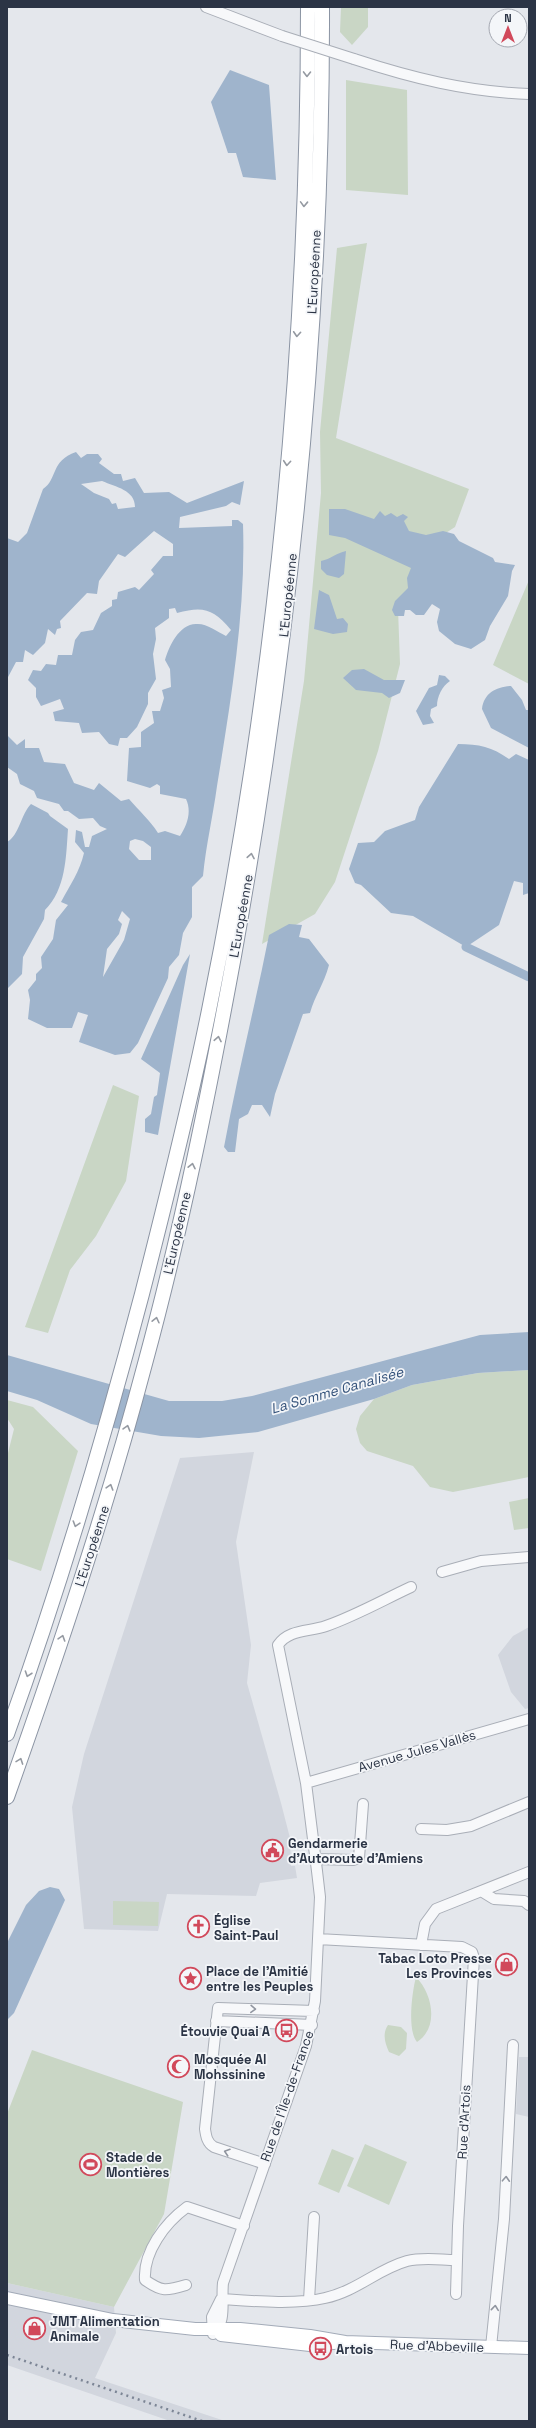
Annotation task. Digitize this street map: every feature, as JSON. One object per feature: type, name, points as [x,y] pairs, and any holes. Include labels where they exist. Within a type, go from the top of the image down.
[{"type":"highway","name":"L'Européenne","points":[[7,1734],[96,1460],[126,1353],[167,1196],[201,1049],[226,923],[253,758],[275,590],[291,420],[304,203],[308,7]]},
{"type":"highway","name":"L'Européenne","points":[[7,1797],[58,1651],[117,1466],[147,1358],[186,1193],[224,1010],[254,840],[279,670],[298,500],[311,336],[318,203],[322,7]]},
{"type":"main road","name":"Rue d'Abbeville","points":[[7,2298],[113,2320],[215,2331],[310,2344],[344,2342],[529,2348]]},
{"type":"street","points":[[206,7],[282,36],[413,78],[468,88],[529,94]]},
{"type":"street","points":[[442,1572],[481,1561],[529,1557]]},
{"type":"street","name":"Rue de l'Île-de-France","points":[[215,2331],[222,2318],[221,2298],[223,2284],[312,2025],[314,2011],[320,1897],[306,1783],[278,1645],[282,1639],[292,1633],[325,1627],[411,1587]]},
{"type":"street","name":"Avenue Jules Vallès","points":[[306,1783],[529,1719]]},
{"type":"street","points":[[421,1829],[448,1830],[471,1826],[529,1802]]},
{"type":"street","points":[[316,1859],[353,1860],[359,1858],[363,1804]]},
{"type":"street","points":[[318,1939],[421,1945],[425,1924],[436,1909],[529,1872]]},
{"type":"street","points":[[481,1890],[494,1899],[524,1902],[529,1905]]},
{"type":"street","name":"Rue d'Artois","points":[[421,1945],[462,1947],[472,1952],[474,1962],[456,2260],[456,2294]]},
{"type":"street","points":[[264,2164],[214,2147],[210,2145],[206,2136],[218,2008],[314,2011]]},
{"type":"street","points":[[216,2021],[312,2025]]},
{"type":"street","points":[[491,2347],[504,2219],[513,2045]]},
{"type":"street","points":[[186,2284],[172,2290],[159,2290],[145,2280],[144,2272],[153,2247],[164,2228],[187,2207],[244,2226]]},
{"type":"street","points":[[309,2300],[314,2217]]},
{"type":"street","points":[[221,2298],[252,2301],[309,2300],[324,2298],[357,2287],[383,2270],[408,2261],[456,2260]]},
{"type":"shaded area","points":[[254,1452],[236,1542],[251,1645],[247,1683],[290,1838],[291,1866],[295,1866],[297,1878],[260,1883],[256,1896],[167,1894],[158,1931],[84,1929],[72,1807],[84,1754],[180,1458]]},
{"type":"shaded area","points":[[529,1627],[529,1708],[525,1709],[511,1692],[498,1655],[513,1636]]},
{"type":"shaded area","points":[[519,2057],[529,2057],[529,2117],[516,2114]]},
{"type":"shaded area","points":[[7,2283],[114,2307],[116,2333],[95,2378],[225,2421],[170,2421],[7,2365]]},
{"type":"green space","points":[[341,7],[368,7],[368,27],[352,45],[340,32]]},
{"type":"green space","points":[[346,80],[407,90],[408,195],[346,190]]},
{"type":"green space","points":[[367,243],[336,438],[469,489],[455,527],[432,542],[398,609],[400,664],[378,751],[335,882],[315,914],[262,944],[304,681],[321,493],[320,432],[337,248]]},
{"type":"green space","points":[[529,580],[529,684],[493,665]]},
{"type":"green space","points":[[113,1085],[139,1096],[126,1181],[96,1236],[70,1270],[48,1333],[25,1327]]},
{"type":"green space","points":[[529,1370],[529,1477],[453,1492],[430,1487],[413,1466],[367,1451],[360,1443],[356,1429],[360,1416],[374,1399],[412,1385],[478,1373]]},
{"type":"green space","points":[[7,1400],[33,1407],[78,1451],[41,1571],[7,1559],[7,1457],[14,1429],[7,1418]]},
{"type":"green space","points":[[529,1498],[529,1528],[514,1530],[509,1502]]},
{"type":"green space","points":[[113,1901],[159,1902],[158,1926],[113,1925]]},
{"type":"green space","points":[[416,1977],[422,1984],[430,2001],[431,2011],[429,2028],[424,2036],[417,2042],[412,2029],[411,2020],[413,1992]]},
{"type":"green space","points":[[388,2025],[401,2027],[407,2033],[406,2049],[399,2056],[389,2052],[386,2045],[385,2032]]},
{"type":"green space","name":"Stade de Montières","points":[[32,2050],[183,2102],[164,2214],[114,2307],[7,2283],[7,2114]]},
{"type":"green space","points":[[365,2144],[407,2162],[389,2205],[347,2186]]},
{"type":"green space","points":[[332,2149],[354,2158],[339,2193],[318,2184]]},
{"type":"water","points":[[230,70],[269,85],[276,180],[243,177],[236,153],[228,153],[211,102]]},
{"type":"water","points":[[76,452],[81,458],[87,454],[98,454],[102,459],[99,463],[114,474],[121,474],[123,481],[135,478],[144,493],[169,492],[187,503],[244,481],[240,505],[232,502],[226,506],[180,517],[179,528],[232,526],[232,520],[238,520],[243,524],[240,622],[227,721],[203,876],[192,887],[192,917],[183,933],[179,955],[169,967],[168,978],[138,1043],[130,1053],[115,1055],[79,1042],[88,1015],[78,1012],[72,1028],[47,1028],[28,1019],[30,1000],[28,990],[36,980],[36,974],[42,968],[41,957],[53,939],[56,920],[68,905],[61,902],[77,872],[84,853],[75,842],[76,830],[82,832],[85,847],[89,847],[92,836],[107,829],[100,826],[93,818],[79,819],[68,811],[64,811],[59,804],[37,798],[34,791],[20,784],[17,774],[7,767],[7,735],[17,745],[25,739],[25,748],[39,748],[44,762],[65,764],[74,783],[94,790],[99,783],[121,801],[129,799],[158,833],[165,831],[180,836],[185,827],[189,814],[186,799],[160,794],[160,786],[157,784],[150,788],[127,781],[129,748],[141,747],[141,732],[154,723],[152,711],[160,711],[164,698],[162,690],[171,687],[170,669],[165,660],[169,648],[176,636],[192,624],[201,624],[226,636],[231,630],[219,618],[207,611],[194,610],[177,613],[175,608],[169,609],[169,618],[155,628],[156,639],[153,654],[156,679],[148,693],[148,704],[137,727],[127,738],[120,738],[118,746],[109,744],[99,732],[82,733],[79,723],[55,721],[53,712],[64,709],[60,699],[41,706],[36,697],[36,688],[28,680],[33,670],[41,671],[46,664],[56,665],[58,655],[72,655],[75,640],[81,632],[93,630],[101,613],[112,606],[112,600],[117,599],[118,592],[135,587],[139,590],[154,574],[151,570],[163,556],[173,556],[173,544],[154,531],[125,557],[118,554],[99,581],[97,594],[87,593],[60,621],[61,628],[57,629],[55,635],[48,629],[45,643],[33,655],[25,650],[23,662],[16,662],[7,679],[7,538],[18,542],[27,533],[43,489],[48,485],[58,465],[68,456]],"holes":[[[102,481],[119,487],[128,493],[132,497],[135,507],[118,509],[116,503],[112,504],[109,499],[94,493],[81,484]],[[135,839],[143,841],[151,847],[151,860],[139,860],[129,849],[130,841]],[[122,911],[130,919],[124,940],[103,977],[107,949],[119,934],[122,924],[118,920]]]},
{"type":"water","points":[[329,509],[345,509],[374,519],[380,511],[385,516],[391,513],[397,517],[403,514],[408,517],[404,521],[409,531],[426,535],[443,531],[454,534],[459,541],[493,558],[495,562],[515,565],[512,571],[508,596],[490,626],[485,640],[471,649],[455,644],[439,631],[437,622],[440,609],[432,604],[424,615],[416,615],[410,610],[405,610],[404,616],[395,616],[392,610],[395,601],[408,588],[407,578],[411,568],[345,538],[329,535]]},
{"type":"water","points":[[346,551],[344,574],[339,578],[327,575],[321,569],[321,561]]},
{"type":"water","points":[[319,590],[329,595],[337,619],[343,618],[348,624],[347,632],[333,634],[314,629]]},
{"type":"water","points":[[364,669],[384,680],[405,680],[400,693],[389,698],[382,693],[356,690],[343,678],[352,670]]},
{"type":"water","points":[[439,675],[445,676],[450,681],[440,692],[437,706],[431,709],[430,716],[434,723],[423,725],[416,711],[429,688],[437,685]]},
{"type":"water","points":[[511,686],[522,700],[526,710],[529,710],[529,748],[491,728],[482,709],[483,703],[488,695],[496,689]]},
{"type":"water","points":[[458,744],[485,747],[509,759],[516,754],[529,760],[529,893],[523,895],[523,883],[514,881],[499,925],[466,947],[413,916],[391,913],[361,885],[355,883],[349,869],[358,843],[374,842],[385,831],[415,820],[419,807]]},
{"type":"water","points":[[31,804],[48,813],[68,829],[64,872],[61,883],[52,902],[45,910],[44,919],[23,957],[22,974],[7,989],[7,842],[14,835]]},
{"type":"water","points":[[289,924],[302,925],[299,937],[309,939],[329,965],[310,1013],[303,1014],[275,1094],[270,1117],[262,1105],[252,1105],[248,1114],[239,1119],[235,1152],[228,1152],[224,1147],[269,935]]},
{"type":"water","points":[[190,954],[158,1135],[145,1132],[145,1119],[151,1114],[154,1097],[157,1095],[160,1073],[141,1059],[183,965]]},
{"type":"water","name":"La Somme Canalisée","points":[[529,1332],[529,1370],[478,1373],[412,1385],[374,1399],[258,1432],[199,1438],[161,1436],[91,1424],[37,1400],[7,1391],[7,1355],[169,1401],[222,1401],[252,1396],[480,1335]]},
{"type":"water","points":[[50,1887],[59,1889],[65,1900],[14,2013],[7,2020],[7,1943],[26,1905],[39,1891]]},
{"type":"waterway","points":[[466,947],[529,977]]},
{"type":"railway","points":[[7,2355],[202,2421]]},
{"type":"place","name":"Gendarmerie d'Autoroute d'Amiens","points":[[273,1850]]},
{"type":"place","name":"Église Saint-Paul","points":[[199,1927]]},
{"type":"place","name":"Tabac Loto Presse Les Provinces","points":[[507,1965]]},
{"type":"place","name":"Place de l'Amitié entre les Peuples","points":[[190,1978]]},
{"type":"place","name":"Étouvie Quai A","points":[[286,2031]]},
{"type":"place","name":"Mosquée Al Mohssinine","points":[[179,2066]]},
{"type":"place","name":"Stade de Montières","points":[[90,2164]]},
{"type":"place","name":"JMT Alimentation Animale","points":[[35,2328]]},
{"type":"place","name":"Artois","points":[[321,2349]]}]
